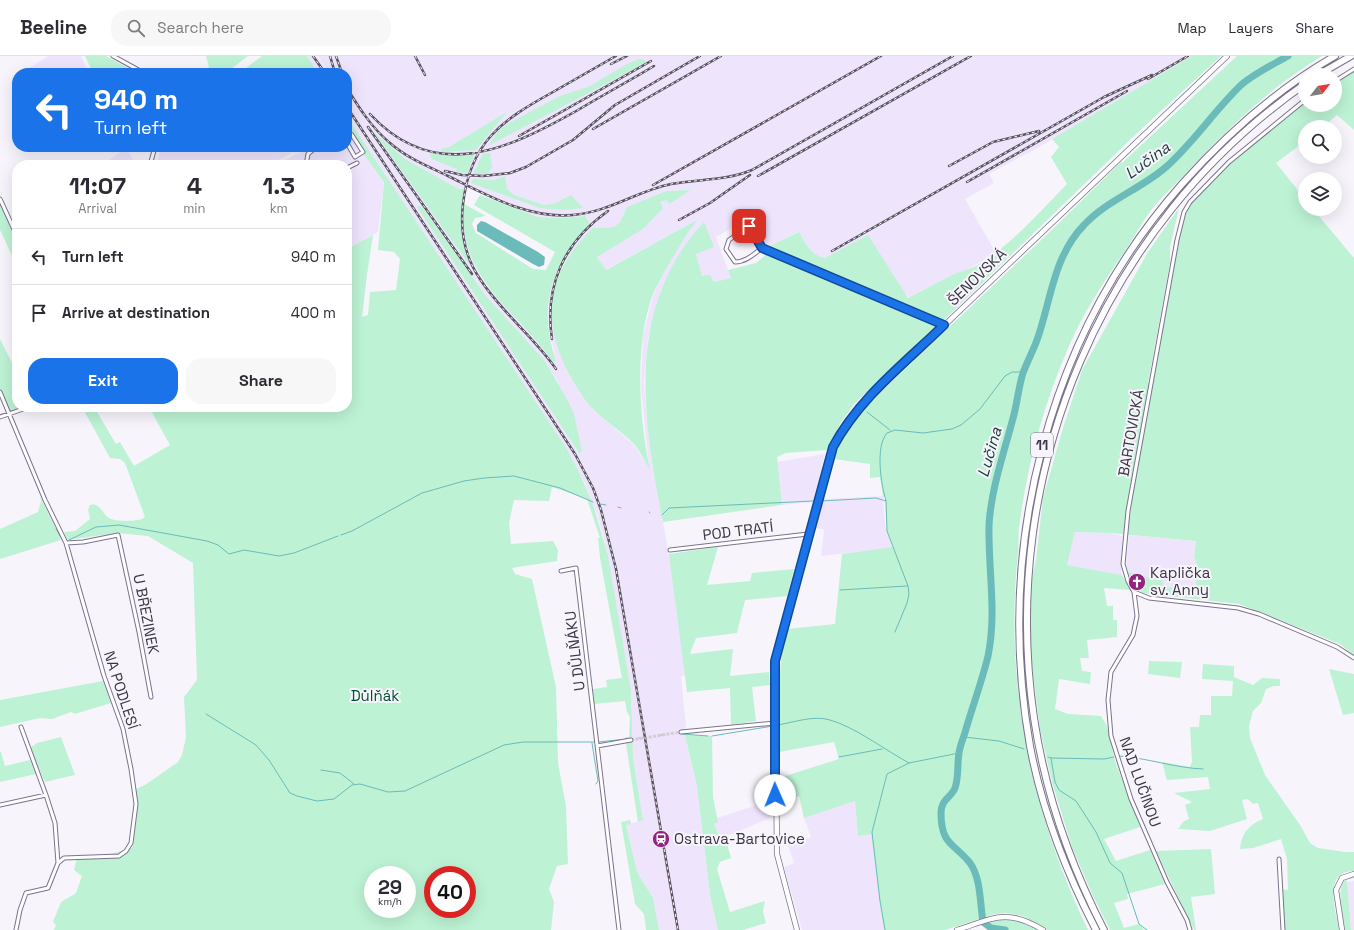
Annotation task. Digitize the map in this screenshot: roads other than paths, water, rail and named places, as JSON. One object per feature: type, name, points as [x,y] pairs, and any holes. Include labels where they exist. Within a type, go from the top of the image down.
[{"type":"highway","name":"11","points":[[1096,930],[1064,862],[1044,803],[1031,748],[1024,702],[1020,647],[1020,583],[1028,508],[1043,443],[1067,372],[1086,328],[1126,259],[1158,212],[1208,155],[1254,113],[1305,74],[1335,56]]},
{"type":"highway","points":[[1330,68],[1351,56]]},
{"type":"highway","name":"11","points":[[1104,930],[1082,884],[1055,812],[1034,719],[1027,647],[1027,598],[1037,503],[1047,459],[1061,410],[1083,354],[1117,288],[1138,254],[1165,217],[1214,161],[1258,120],[1298,89]]},
{"type":"street","points":[[113,56],[135,68]]},
{"type":"street","name":"ŠENOVSKÁ","points":[[797,930],[776,854],[774,723],[775,661],[808,534],[833,447],[844,428],[865,401],[1227,56]]},
{"type":"street","points":[[1342,77],[1354,69]]},
{"type":"street","name":"BARTOVICKÁ","points":[[1134,592],[1128,581],[1123,564],[1128,511],[1177,240],[1184,212],[1190,202],[1229,162],[1298,106]]},
{"type":"street","points":[[352,136],[363,152],[355,157],[352,152]]},
{"type":"street","points":[[352,166],[357,163]]},
{"type":"street","points":[[0,199],[12,225]]},
{"type":"street","points":[[747,222],[762,248],[944,325]]},
{"type":"street","points":[[749,226],[729,240],[726,249],[728,253],[735,262],[739,262],[748,258],[762,248]]},
{"type":"street","name":"NA PODLESÍ","points":[[0,392],[45,500],[66,543],[104,676],[123,729],[136,804],[131,844],[126,851],[119,856],[64,858],[58,863]]},
{"type":"street","points":[[0,417],[12,412]]},
{"type":"street","name":"POD TRATÍ","points":[[670,550],[808,534]]},
{"type":"street","name":"U BŘEZINEK","points":[[66,543],[118,535],[139,632],[151,697]]},
{"type":"street","name":"U DŮLŇÁKU","points":[[561,571],[576,568],[597,746],[618,904],[619,930]]},
{"type":"street","points":[[1134,592],[1149,598],[1238,608],[1259,614],[1337,647],[1354,658]]},
{"type":"street","name":"NAD LUČINOU","points":[[1134,592],[1137,616],[1133,635],[1111,672],[1108,700],[1111,736],[1131,799],[1167,882],[1187,920],[1190,930]]},
{"type":"street","points":[[681,732],[774,723]]},
{"type":"street","points":[[16,930],[20,910],[26,893],[48,888],[58,863],[55,824],[21,727]]},
{"type":"street","points":[[597,746],[631,740]]},
{"type":"street","points":[[0,805],[46,795]]},
{"type":"street","points":[[1279,859],[1283,930]]},
{"type":"street","points":[[1342,930],[1336,894],[1337,885],[1344,876],[1354,874]]},
{"type":"street","points":[[957,930],[996,918],[1008,916],[1019,918],[1043,930]]},
{"type":"water","points":[[481,221],[538,252],[545,257],[544,265],[539,267],[533,264],[477,231],[477,225]]},
{"type":"waterway","name":"Lučina","points":[[1005,930],[991,928],[983,922],[980,891],[974,869],[964,856],[946,838],[943,832],[941,808],[955,788],[960,747],[988,656],[992,624],[989,541],[990,512],[1001,460],[1014,416],[1023,373],[1037,340],[1059,265],[1074,238],[1084,225],[1103,208],[1146,182],[1166,167],[1186,147],[1241,85],[1258,73],[1288,56]]},
{"type":"waterway","points":[[821,501],[876,498],[886,501],[882,485],[880,456],[883,439],[887,433],[895,430],[923,433],[952,429],[961,425],[980,409],[1005,376],[1012,372],[1023,372]]},
{"type":"waterway","points":[[867,412],[890,430]]},
{"type":"waterway","points":[[341,535],[352,531],[422,493],[464,481],[484,478],[514,476],[560,488],[593,502]]},
{"type":"waterway","points":[[662,515],[669,508],[813,501]]},
{"type":"waterway","points":[[886,501],[887,531],[908,586],[909,594],[907,603],[895,632]]},
{"type":"waterway","points":[[600,504],[606,505]]},
{"type":"waterway","points":[[69,540],[96,527],[119,525],[207,541],[218,545],[229,554],[244,550],[279,556],[294,553],[338,536]]},
{"type":"waterway","points":[[56,529],[64,543]]},
{"type":"waterway","points":[[840,590],[907,586]]},
{"type":"waterway","points":[[206,714],[256,745],[269,760],[290,793],[317,801],[334,799],[352,785],[360,784],[388,792],[405,791],[504,745],[523,742],[594,742]]},
{"type":"waterway","points":[[778,725],[818,718],[830,720],[840,723],[860,733],[909,763]]},
{"type":"waterway","points":[[712,736],[773,726]]},
{"type":"waterway","points":[[682,734],[708,736]]},
{"type":"waterway","points":[[658,735],[665,735]]},
{"type":"waterway","points":[[964,737],[999,741],[1024,749]]},
{"type":"waterway","points":[[598,742],[627,739]]},
{"type":"waterway","points":[[592,743],[598,781],[596,784]]},
{"type":"waterway","points":[[839,757],[882,749]]},
{"type":"waterway","points":[[885,930],[872,832],[887,774],[909,763],[959,753]]},
{"type":"waterway","points":[[1119,756],[1182,767],[1203,769]]},
{"type":"waterway","points":[[1048,757],[1051,758],[1055,782],[1059,790],[1076,801],[1096,832],[1110,863],[1122,873],[1139,924],[1147,930]]},
{"type":"waterway","points":[[1051,758],[1104,759],[1114,757]]},
{"type":"waterway","points":[[321,770],[340,773],[354,784]]},
{"type":"tunnel","points":[[631,740],[681,732]]},
{"type":"railway","points":[[313,56],[321,68]]},
{"type":"railway","points":[[330,56],[334,68]]},
{"type":"railway","points":[[336,56],[340,68]]},
{"type":"railway","points":[[415,56],[425,75]]},
{"type":"railway","points":[[556,369],[538,346],[507,314],[488,291],[475,271],[467,252],[462,224],[463,204],[467,183],[473,164],[481,149],[504,123],[535,102],[616,56]]},
{"type":"railway","points":[[611,64],[627,56]]},
{"type":"railway","points":[[445,171],[462,175],[483,176],[510,173],[526,167],[573,140],[615,105],[700,56]]},
{"type":"railway","points":[[593,129],[721,56]]},
{"type":"railway","points":[[653,185],[881,56]]},
{"type":"railway","points":[[352,96],[377,131],[410,157],[478,191],[508,204],[540,213],[573,215],[599,210],[659,187],[681,182],[722,178],[742,174],[752,170],[953,56]]},
{"type":"railway","points":[[758,176],[971,56]]},
{"type":"railway","points":[[1148,79],[1188,56]]},
{"type":"railway","points":[[519,136],[651,61]]},
{"type":"railway","points":[[370,114],[395,136],[420,149],[446,154],[472,153],[498,147],[551,125],[654,66]]},
{"type":"railway","points":[[832,251],[1104,97],[1152,75]]},
{"type":"railway","points":[[967,182],[1127,91]]},
{"type":"railway","points":[[352,115],[575,454],[593,488],[601,510],[616,569],[678,930]]},
{"type":"railway","points":[[368,127],[472,274]]},
{"type":"railway","points":[[949,166],[993,142],[1039,131]]},
{"type":"railway","points":[[679,220],[710,203],[750,175]]},
{"type":"railway","points":[[552,339],[550,320],[551,301],[560,267],[569,251],[580,237],[593,223],[608,211]]},
{"type":"place","name":"Kaplička sv. Anny","points":[[1137,582]]},
{"type":"place","name":"Ostrava-Bartovice","points":[[661,839]]},
{"type":"park label","name":"Důlňák","points":[[375,696]]}]
